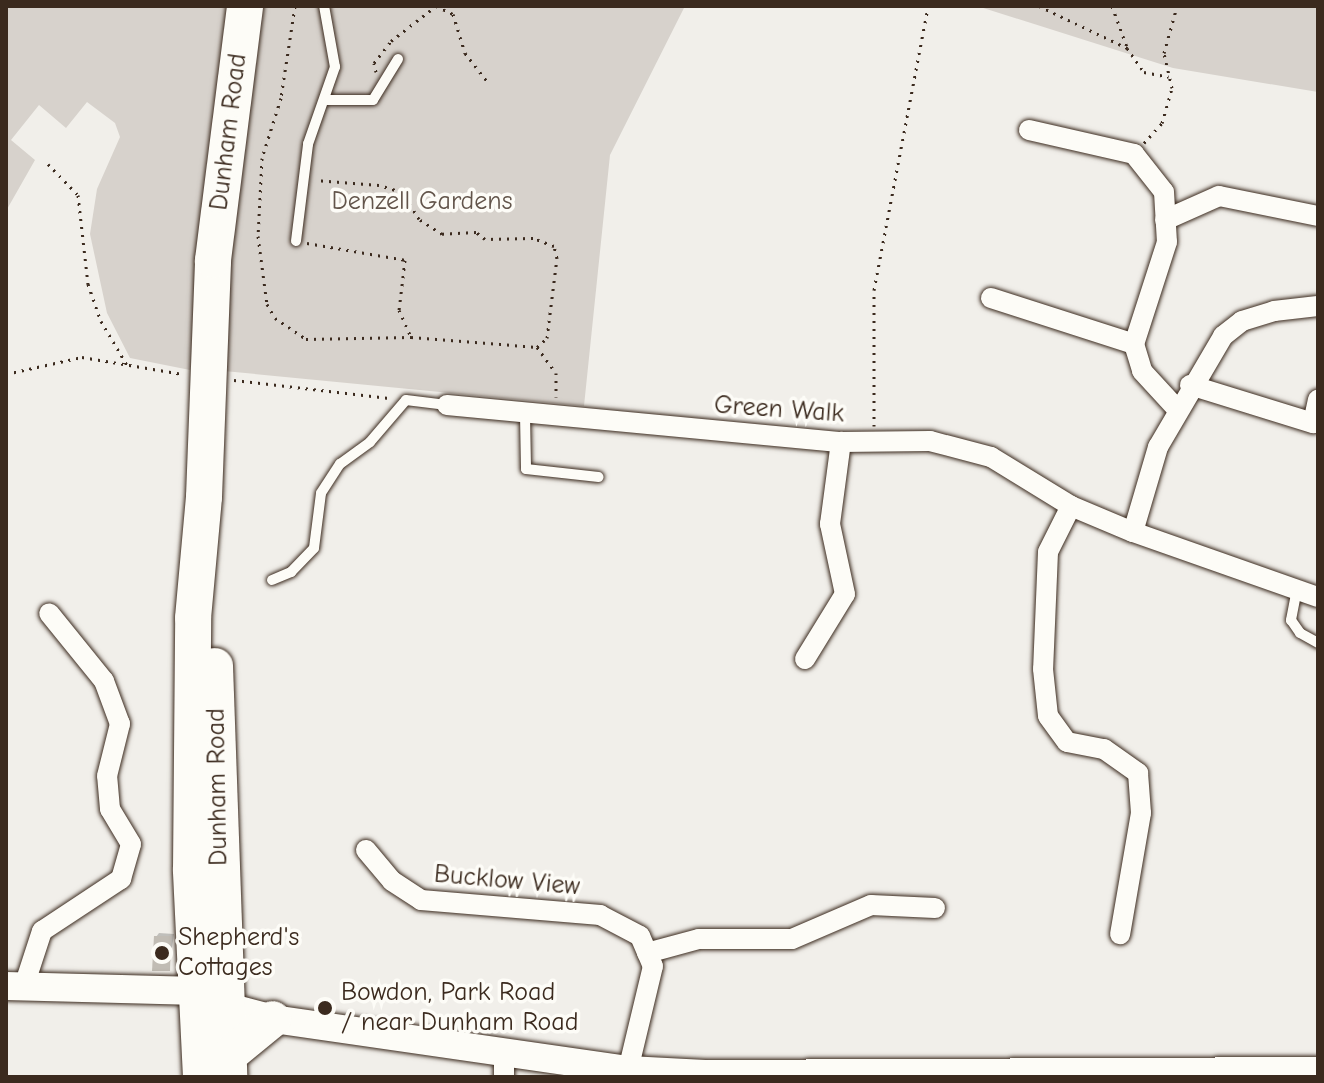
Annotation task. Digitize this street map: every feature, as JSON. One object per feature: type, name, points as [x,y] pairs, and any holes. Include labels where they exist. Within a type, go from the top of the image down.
[{"type":"highway","name":"Dunham Road","points":[[217,1072],[191,747],[193,618],[204,497],[213,260],[245,6]]},
{"type":"highway","name":"Dunham Road","points":[[204,497],[214,623],[221,919],[212,930],[208,979],[213,999]]},
{"type":"highway","points":[[217,1072],[273,1019]]},
{"type":"main road","points":[[15,986],[213,999],[273,1019],[504,1066],[756,1076],[1272,1075],[1318,1071]]},
{"type":"street","points":[[1029,130],[1134,154],[1164,192],[1167,242],[1134,344],[1142,371],[1177,409]]},
{"type":"street","points":[[1165,220],[1219,196],[1318,216]]},
{"type":"street","points":[[991,298],[1134,344]]},
{"type":"street","points":[[1133,532],[1158,447],[1190,385],[1223,336],[1242,321],[1318,306]]},
{"type":"street","points":[[1190,385],[1313,423],[1318,400]]},
{"type":"street","name":"Green Walk","points":[[447,405],[556,418],[603,415],[841,442],[930,441],[991,457],[1071,506],[1133,532],[1318,597]]},
{"type":"street","points":[[805,659],[845,594],[830,524],[841,442]]},
{"type":"street","points":[[1071,506],[1048,552],[1043,669],[1048,716],[1067,742],[1104,749],[1138,773],[1141,813],[1120,934]]},
{"type":"street","points":[[15,986],[42,931],[121,879],[131,844],[110,809],[107,776],[120,724],[104,681],[49,613]]},
{"type":"street","name":"Bucklow View","points":[[366,850],[392,881],[421,900],[600,915],[640,936],[647,953]]},
{"type":"street","points":[[628,1070],[653,966],[647,953],[699,939],[792,939],[871,905],[935,908]]},
{"type":"lane","points":[[296,241],[306,180],[308,144],[335,67],[324,6]]},
{"type":"lane","points":[[325,100],[373,100],[398,59]]},
{"type":"lane","points":[[272,580],[291,572],[314,548],[328,478],[406,400]]},
{"type":"lane","name":"Green Walk","points":[[406,400],[447,405]]},
{"type":"lane","points":[[525,415],[526,469],[599,477]]},
{"type":"lane","points":[[1297,589],[1291,620],[1300,633],[1318,643]]},
{"type":"path","points":[[388,79],[374,71],[374,63],[391,41],[436,6],[453,14],[465,53],[487,81]]},
{"type":"path","points":[[874,442],[874,290],[928,6]]},
{"type":"path","points":[[1039,6],[1127,48]]},
{"type":"path","points":[[1112,6],[1127,48],[1144,72],[1171,78]]},
{"type":"path","points":[[1134,154],[1162,123],[1171,78],[1164,53],[1177,6]]},
{"type":"path","points":[[48,164],[78,195],[88,284],[101,321],[127,365]]},
{"type":"path","points":[[296,241],[405,260],[399,310],[411,337],[537,347],[547,338],[557,258],[554,246],[533,238],[485,239],[476,232],[442,234],[419,219],[402,192],[379,185],[306,180]]},
{"type":"path","points":[[537,347],[556,373],[556,418]]},
{"type":"path","points":[[6,374],[82,357],[207,377],[406,400]]},
{"type":"green space","points":[[6,6],[231,6],[190,370],[130,358],[107,313],[90,234],[97,189],[120,137],[115,123],[87,102],[66,128],[39,105],[11,140],[35,160],[6,211]]},
{"type":"green space","name":"Denzell Gardens","points":[[264,6],[685,6],[610,155],[584,406],[224,371],[229,262]]},
{"type":"green space","points":[[977,6],[1318,6],[1318,92],[1173,68]]},
{"type":"building","name":"Shepherd's Cottages","points":[[154,936],[171,936],[170,971],[152,971]]},
{"type":"place","name":"Shepherd's Cottages","points":[[162,953]]},
{"type":"place","name":"Bowdon, Park Road / near Dunham Road","points":[[325,1008]]}]
